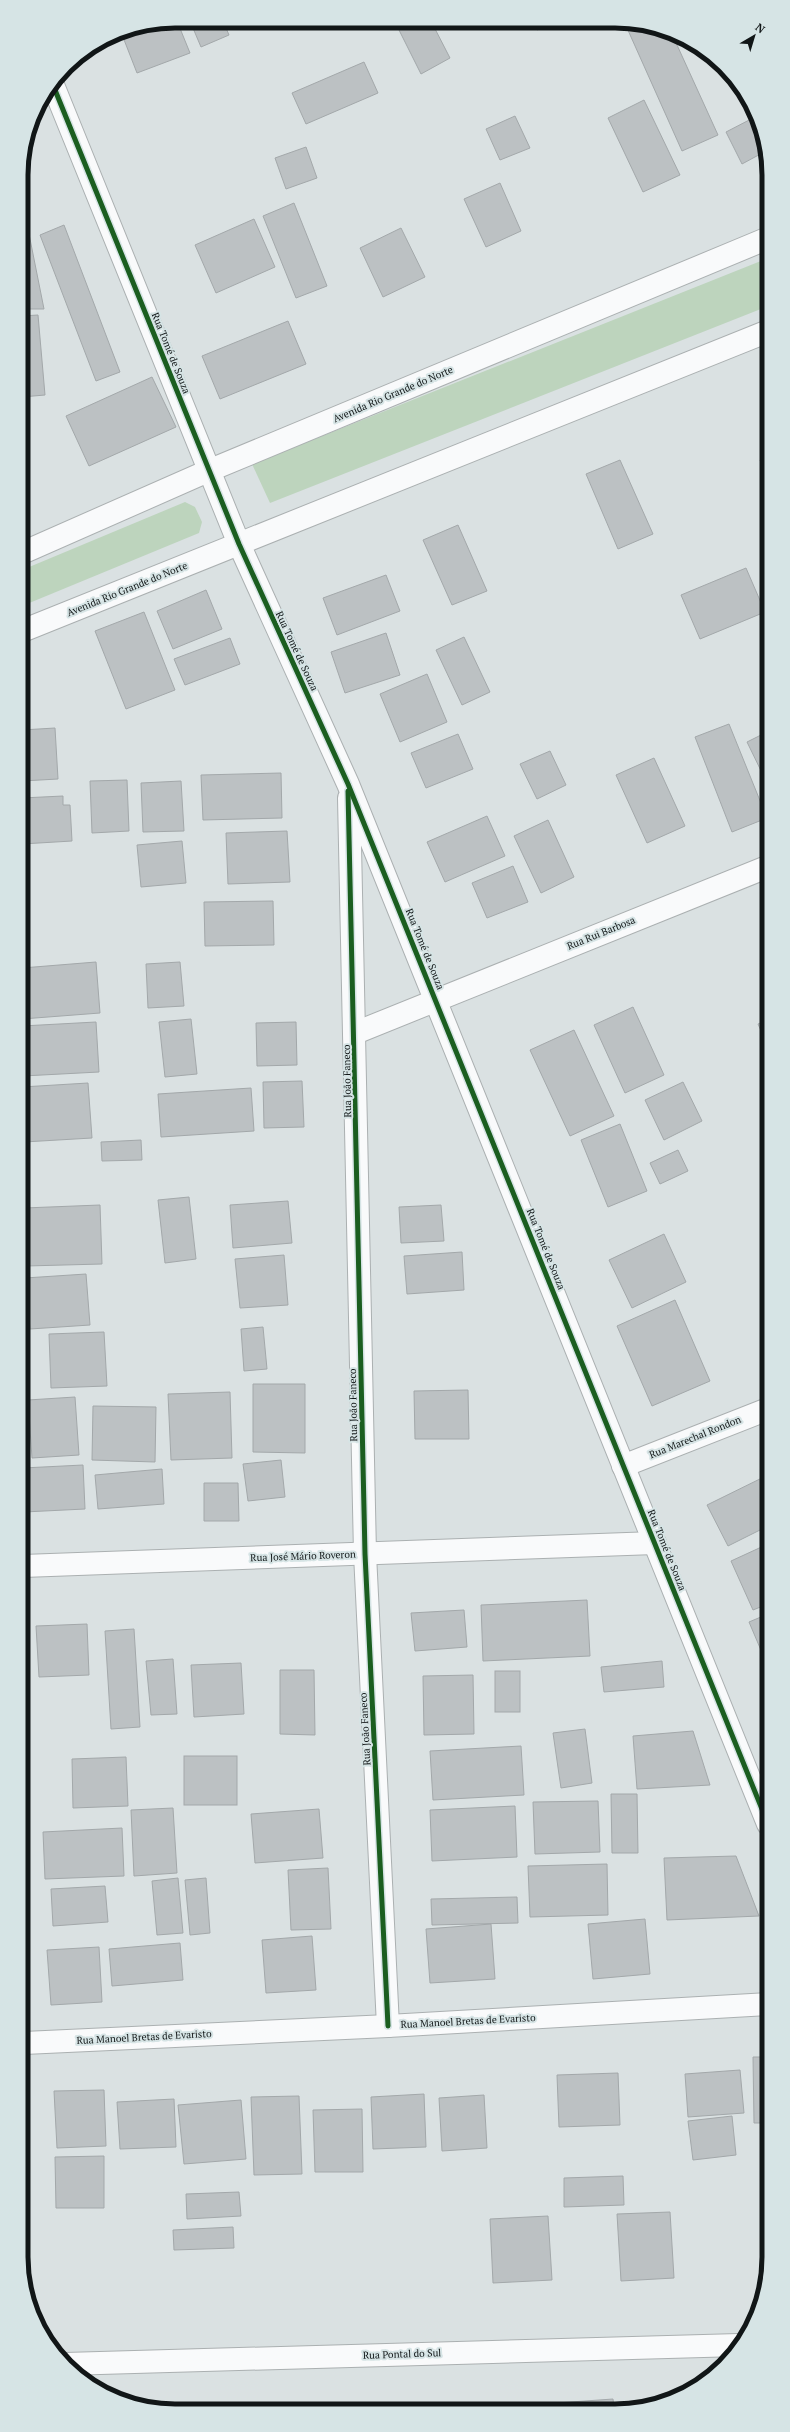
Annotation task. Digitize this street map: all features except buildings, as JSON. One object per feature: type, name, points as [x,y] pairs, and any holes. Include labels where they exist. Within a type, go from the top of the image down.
[{"type":"street","name":"Rua Tomé de Souza","points":[[55,90],[208,471],[239,544],[348,784],[762,1809]]},
{"type":"street","name":"Avenida Rio Grande do Norte","points":[[28,550],[208,471],[762,241]]},
{"type":"street","name":"Avenida Rio Grande do Norte","points":[[28,629],[762,334]]},
{"type":"street","name":"Rua João Faneco","points":[[348,784],[355,1033],[365,1554],[388,2026]]},
{"type":"street","name":"Rua Rui Barbosa","points":[[355,1033],[436,999],[762,869]]},
{"type":"street","name":"Rua Marechal Rondon","points":[[623,1466],[762,1411]]},
{"type":"street","name":"Rua José Mário Roveron","points":[[28,1566],[655,1543]]},
{"type":"street","name":"Rua Manoel Bretas de Evaristo","points":[[28,2043],[388,2026],[762,2004]]},
{"type":"street","name":"Rua Pontal do Sul","points":[[74,2364],[733,2345]]},
{"type":"green space","points":[[762,261],[762,309],[270,503],[252,464]]},
{"type":"green space","points":[[185,502],[195,507],[202,522],[199,533],[28,604],[28,567]]},
{"type":"cycle path","points":[[55,90],[239,544],[348,784],[762,1809]]},
{"type":"cycle path","points":[[348,791],[365,1554],[388,2026]]}]
